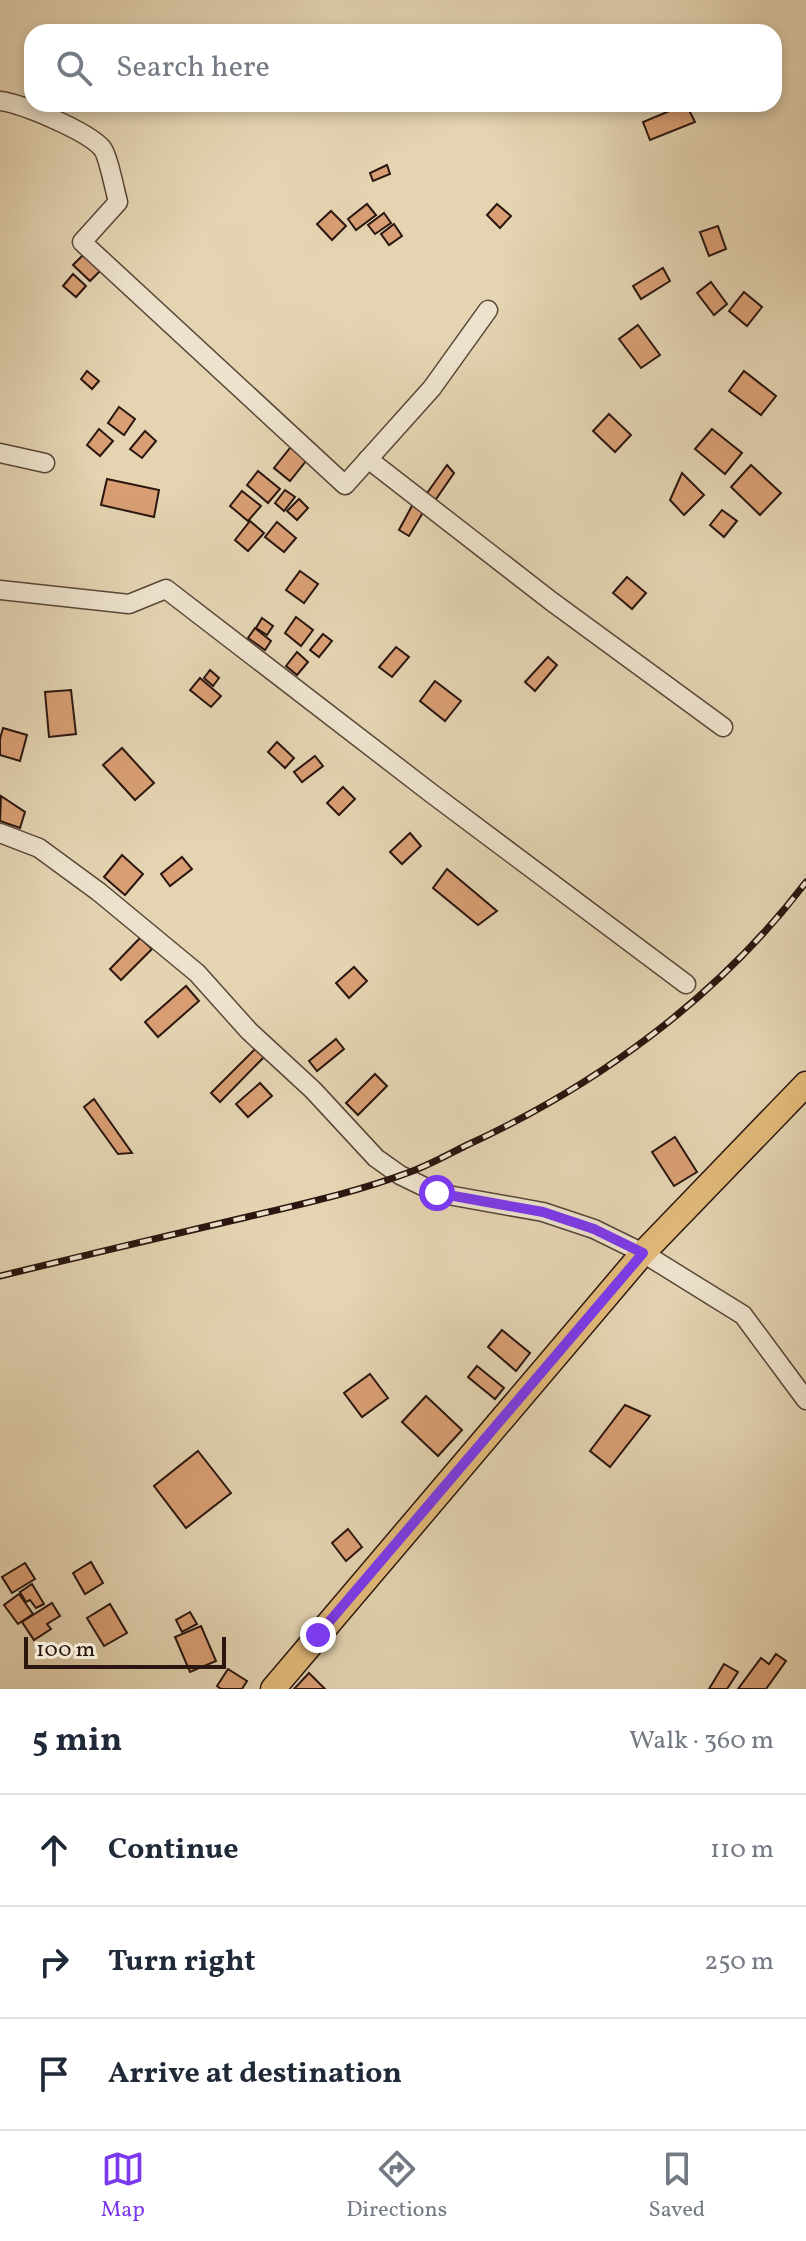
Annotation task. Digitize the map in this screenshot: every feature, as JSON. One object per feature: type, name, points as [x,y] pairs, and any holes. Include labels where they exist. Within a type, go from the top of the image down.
[{"type":"main road","points":[[273,1689],[643,1253],[806,1084]]},
{"type":"street","points":[[0,101],[24,108]]},
{"type":"street","points":[[35,112],[69,126],[103,149],[118,202],[82,242],[345,485],[432,388],[488,310]]},
{"type":"street","points":[[0,453],[45,463]]},
{"type":"street","points":[[368,459],[551,601],[723,727]]},
{"type":"street","points":[[0,590],[129,604],[166,589],[686,984]]},
{"type":"street","points":[[0,833],[39,848],[99,892],[197,973],[249,1031],[313,1090],[376,1158],[400,1175],[437,1193],[543,1212],[594,1229],[643,1253],[743,1315],[806,1400]]},
{"type":"building","points":[[667,112],[690,112],[695,122],[650,140],[643,122]]},
{"type":"building","points":[[387,165],[390,174],[373,181],[370,173]]},
{"type":"building","points":[[367,204],[376,215],[356,230],[348,219]]},
{"type":"building","points":[[497,204],[511,216],[500,228],[487,215]]},
{"type":"building","points":[[331,211],[346,226],[332,240],[317,224]]},
{"type":"building","points":[[384,213],[391,223],[375,234],[368,225]]},
{"type":"building","points":[[394,224],[402,236],[389,245],[381,234]]},
{"type":"building","points":[[718,226],[726,249],[709,256],[700,232]]},
{"type":"building","points":[[86,252],[103,268],[90,281],[73,265]]},
{"type":"building","points":[[663,268],[670,281],[641,299],[633,286]]},
{"type":"building","points":[[73,274],[86,286],[76,297],[63,286]]},
{"type":"building","points":[[711,282],[727,304],[714,315],[697,293]]},
{"type":"building","points":[[744,292],[762,307],[747,326],[729,311]]},
{"type":"building","points":[[638,325],[660,355],[641,368],[619,339]]},
{"type":"building","points":[[87,371],[99,381],[92,389],[81,379]]},
{"type":"building","points":[[744,371],[776,396],[761,415],[729,391]]},
{"type":"building","points":[[119,407],[135,419],[124,435],[108,423]]},
{"type":"building","points":[[609,414],[631,435],[615,452],[593,431]]},
{"type":"building","points":[[99,429],[113,441],[100,456],[87,445]]},
{"type":"building","points":[[712,429],[742,453],[725,474],[695,449]]},
{"type":"building","points":[[145,431],[156,441],[142,458],[130,449]]},
{"type":"building","points":[[294,443],[310,456],[290,481],[274,468]]},
{"type":"building","points":[[447,465],[454,473],[434,502],[425,496]]},
{"type":"building","points":[[751,465],[781,493],[760,515],[731,487]]},
{"type":"building","points":[[258,471],[280,489],[268,503],[247,485]]},
{"type":"building","points":[[682,473],[704,495],[684,515],[670,500]]},
{"type":"building","points":[[107,479],[159,490],[154,517],[101,505]]},
{"type":"building","points":[[285,490],[295,497],[284,511],[275,503]]},
{"type":"building","points":[[242,491],[261,506],[248,521],[230,506]]},
{"type":"building","points":[[299,499],[308,508],[297,520],[287,511]]},
{"type":"building","points":[[414,502],[425,509],[409,536],[399,530]]},
{"type":"building","points":[[722,510],[737,521],[724,537],[710,525]]},
{"type":"building","points":[[250,521],[264,533],[248,551],[235,540]]},
{"type":"building","points":[[277,522],[296,538],[284,552],[265,537]]},
{"type":"building","points":[[300,571],[318,584],[304,603],[286,590]]},
{"type":"building","points":[[627,577],[646,593],[632,609],[613,593]]},
{"type":"building","points":[[296,617],[313,630],[301,646],[285,633]]},
{"type":"building","points":[[262,618],[273,626],[267,635],[256,628]]},
{"type":"building","points":[[255,628],[271,641],[265,650],[248,638]]},
{"type":"building","points":[[323,634],[332,641],[319,657],[310,650]]},
{"type":"building","points":[[396,647],[409,657],[392,677],[379,667]]},
{"type":"building","points":[[297,652],[308,662],[297,675],[286,666]]},
{"type":"building","points":[[548,657],[557,665],[535,691],[525,682]]},
{"type":"building","points":[[210,670],[219,678],[213,686],[204,678]]},
{"type":"building","points":[[200,678],[221,696],[211,707],[190,690]]},
{"type":"building","points":[[435,681],[461,701],[445,721],[420,701]]},
{"type":"building","points":[[71,690],[76,734],[49,737],[45,692]]},
{"type":"building","points":[[3,728],[27,735],[20,761],[0,755]]},
{"type":"building","points":[[277,742],[294,758],[285,768],[268,752]]},
{"type":"building","points":[[122,748],[154,783],[135,800],[103,765]]},
{"type":"building","points":[[315,756],[323,766],[302,782],[294,772]]},
{"type":"building","points":[[343,787],[355,799],[339,815],[327,803]]},
{"type":"building","points":[[1,796],[25,812],[20,828],[0,821]]},
{"type":"building","points":[[410,833],[421,846],[402,864],[390,852]]},
{"type":"building","points":[[122,855],[143,874],[125,895],[104,877]]},
{"type":"building","points":[[182,857],[192,869],[170,886],[161,874]]},
{"type":"building","points":[[447,869],[497,911],[478,925],[433,888]]},
{"type":"building","points":[[140,938],[152,949],[121,980],[110,969]]},
{"type":"building","points":[[354,967],[367,981],[349,998],[336,983]]},
{"type":"building","points":[[186,986],[199,1001],[158,1037],[145,1022]]},
{"type":"building","points":[[336,1039],[344,1049],[317,1071],[309,1061]]},
{"type":"building","points":[[255,1049],[264,1057],[220,1102],[211,1093]]},
{"type":"building","points":[[375,1074],[387,1086],[358,1115],[346,1103]]},
{"type":"building","points":[[260,1083],[272,1096],[248,1117],[236,1104]]},
{"type":"building","points":[[94,1099],[132,1153],[118,1154],[84,1107]]},
{"type":"building","points":[[675,1137],[697,1172],[674,1186],[652,1152]]},
{"type":"building","points":[[502,1330],[530,1353],[516,1371],[488,1347]]},
{"type":"building","points":[[477,1366],[504,1388],[495,1399],[468,1377]]},
{"type":"building","points":[[370,1374],[388,1398],[362,1417],[344,1393]]},
{"type":"building","points":[[426,1396],[462,1430],[438,1456],[402,1422]]},
{"type":"building","points":[[625,1405],[650,1416],[610,1467],[590,1451]]},
{"type":"building","points":[[198,1451],[231,1493],[186,1528],[154,1486]]},
{"type":"building","points":[[348,1529],[362,1547],[346,1561],[332,1543]]},
{"type":"building","points":[[91,1562],[103,1583],[85,1594],[73,1573]]},
{"type":"building","points":[[25,1563],[35,1579],[12,1593],[2,1577]]},
{"type":"building","points":[[32,1584],[44,1604],[36,1608],[30,1600],[26,1602],[20,1592]]},
{"type":"building","points":[[19,1594],[33,1614],[18,1624],[4,1605]]},
{"type":"building","points":[[52,1603],[60,1616],[47,1624],[51,1629],[34,1640],[22,1622]]},
{"type":"building","points":[[110,1604],[127,1633],[104,1646],[87,1618]]},
{"type":"building","points":[[190,1612],[197,1624],[182,1632],[176,1620]]},
{"type":"building","points":[[201,1626],[216,1661],[190,1672],[175,1637]]},
{"type":"building","points":[[776,1654],[786,1661],[766,1689],[738,1689],[761,1658],[769,1664]]},
{"type":"building","points":[[724,1664],[738,1672],[727,1689],[709,1689]]},
{"type":"building","points":[[228,1669],[247,1681],[242,1689],[221,1689],[217,1686]]},
{"type":"building","points":[[309,1673],[325,1689],[294,1689]]},
{"type":"railway","points":[[0,1276],[329,1197],[390,1179],[438,1160],[561,1096],[652,1035],[734,964],[806,882]]},
{"type":"route","points":[[318,1635],[643,1253],[594,1229],[543,1212],[437,1193]]}]
